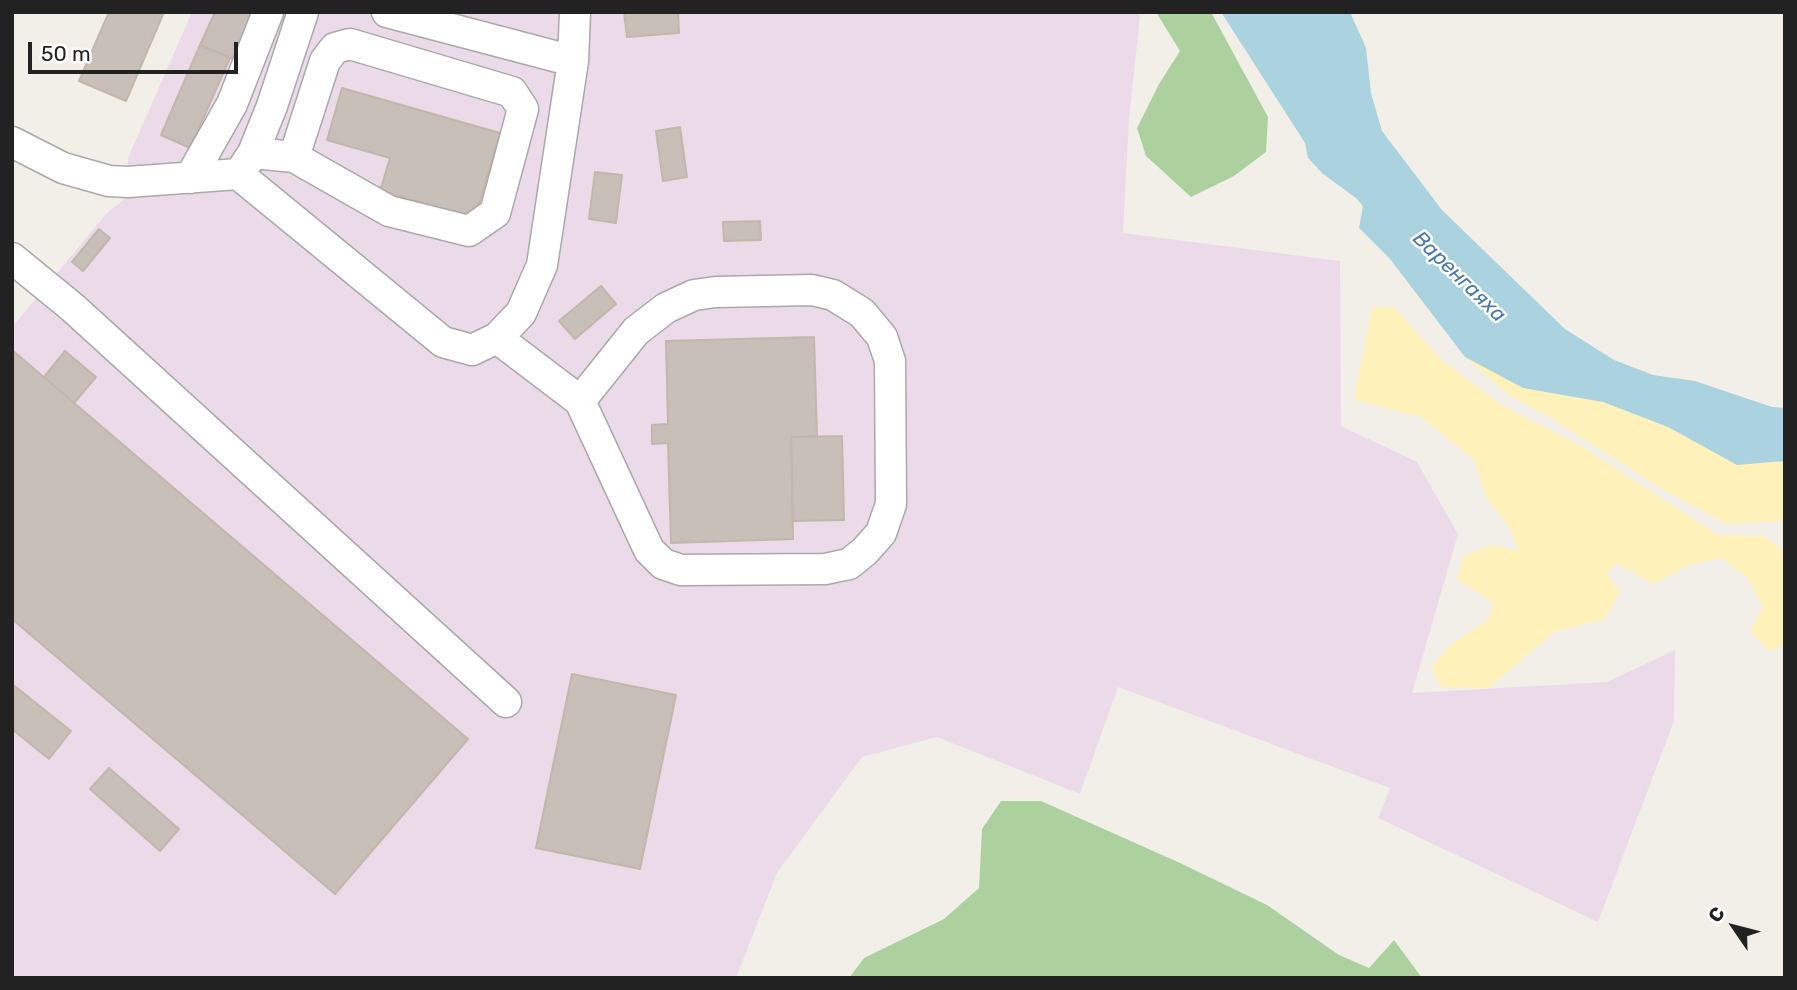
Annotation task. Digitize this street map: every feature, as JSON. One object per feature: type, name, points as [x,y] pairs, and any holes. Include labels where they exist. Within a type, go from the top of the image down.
[{"type":"lane","points":[[190,178],[232,104],[268,12]]},
{"type":"lane","points":[[246,164],[272,106],[303,12]]},
{"type":"lane","points":[[387,12],[573,61]]},
{"type":"lane","points":[[246,164],[443,342],[472,350],[498,338],[522,313],[542,265],[573,61],[575,12]]},
{"type":"lane","points":[[12,142],[63,169],[109,181],[190,178],[246,164],[294,157],[389,211],[469,232],[495,213],[523,109],[512,92],[350,44],[335,48],[325,61],[294,157]]},
{"type":"lane","points":[[12,258],[72,307],[506,702]]},
{"type":"lane","points":[[498,338],[580,401],[649,550],[663,564],[681,569],[825,569],[849,564],[881,533],[891,503],[890,361],[882,337],[862,313],[833,295],[811,290],[694,295],[666,308],[636,331],[580,401]]},
{"type":"shaded area","points":[[192,12],[1138,12],[1140,16],[1129,119],[1123,233],[1340,261],[1341,426],[1417,462],[1458,534],[1412,693],[1607,682],[1675,650],[1674,721],[1598,922],[1378,818],[1390,788],[1118,687],[1080,794],[937,737],[862,757],[777,873],[736,978],[12,978],[12,327],[106,214],[127,197],[128,158]]},
{"type":"green space","points":[[1156,12],[1211,12],[1268,117],[1266,152],[1234,176],[1191,197],[1146,156],[1137,128],[1159,84],[1180,51]]},
{"type":"green space","points":[[1001,801],[1041,801],[1180,863],[1267,905],[1339,955],[1369,968],[1394,940],[1422,978],[849,978],[864,958],[944,919],[979,888],[982,829]]},
{"type":"sand","points":[[1372,307],[1395,308],[1440,359],[1501,405],[1581,446],[1718,535],[1763,536],[1785,551],[1785,645],[1769,651],[1750,631],[1763,607],[1747,577],[1721,558],[1691,564],[1654,584],[1616,563],[1606,574],[1620,591],[1605,619],[1554,632],[1489,688],[1442,687],[1431,668],[1449,646],[1489,619],[1493,602],[1457,579],[1463,557],[1490,545],[1519,551],[1508,525],[1487,499],[1474,460],[1421,417],[1354,400]]},
{"type":"sand","points":[[1465,357],[1523,388],[1603,402],[1668,427],[1737,465],[1785,461],[1785,521],[1727,524],[1660,488],[1551,418],[1509,395]]},
{"type":"water","name":"Варенгаяха","points":[[1221,12],[1350,12],[1366,48],[1371,93],[1382,131],[1442,210],[1565,329],[1614,360],[1653,375],[1695,381],[1772,407],[1785,408],[1785,461],[1737,465],[1668,427],[1603,402],[1523,388],[1465,357],[1390,259],[1359,228],[1363,206],[1323,174],[1308,158],[1305,143]]},
{"type":"building","points":[[109,12],[164,12],[126,101],[79,81]]},
{"type":"building","points":[[215,12],[259,12],[238,61],[200,45]]},
{"type":"building","points":[[624,12],[678,12],[679,33],[627,37]]},
{"type":"building","points":[[200,45],[230,58],[190,148],[161,135]]},
{"type":"building","points":[[342,88],[500,133],[475,218],[380,191],[390,158],[327,140]]},
{"type":"building","points":[[680,127],[687,177],[663,181],[656,131]]},
{"type":"building","points":[[595,172],[622,175],[616,223],[589,219]]},
{"type":"building","points":[[760,221],[761,240],[724,241],[723,222]]},
{"type":"building","points":[[99,229],[110,238],[83,271],[72,262]]},
{"type":"building","points":[[601,286],[616,304],[575,339],[559,321]]},
{"type":"building","points":[[814,337],[817,436],[791,437],[793,539],[671,543],[668,443],[652,444],[652,425],[668,424],[666,341]]},
{"type":"building","points":[[12,350],[468,739],[335,894],[12,619]]},
{"type":"building","points":[[65,351],[96,377],[74,403],[44,377]]},
{"type":"building","points":[[842,436],[844,520],[793,521],[791,437]]},
{"type":"building","points":[[572,674],[676,695],[640,869],[536,848]]},
{"type":"building","points":[[12,684],[71,731],[49,759],[12,729]]},
{"type":"building","points":[[109,768],[179,829],[160,851],[90,789]]}]
